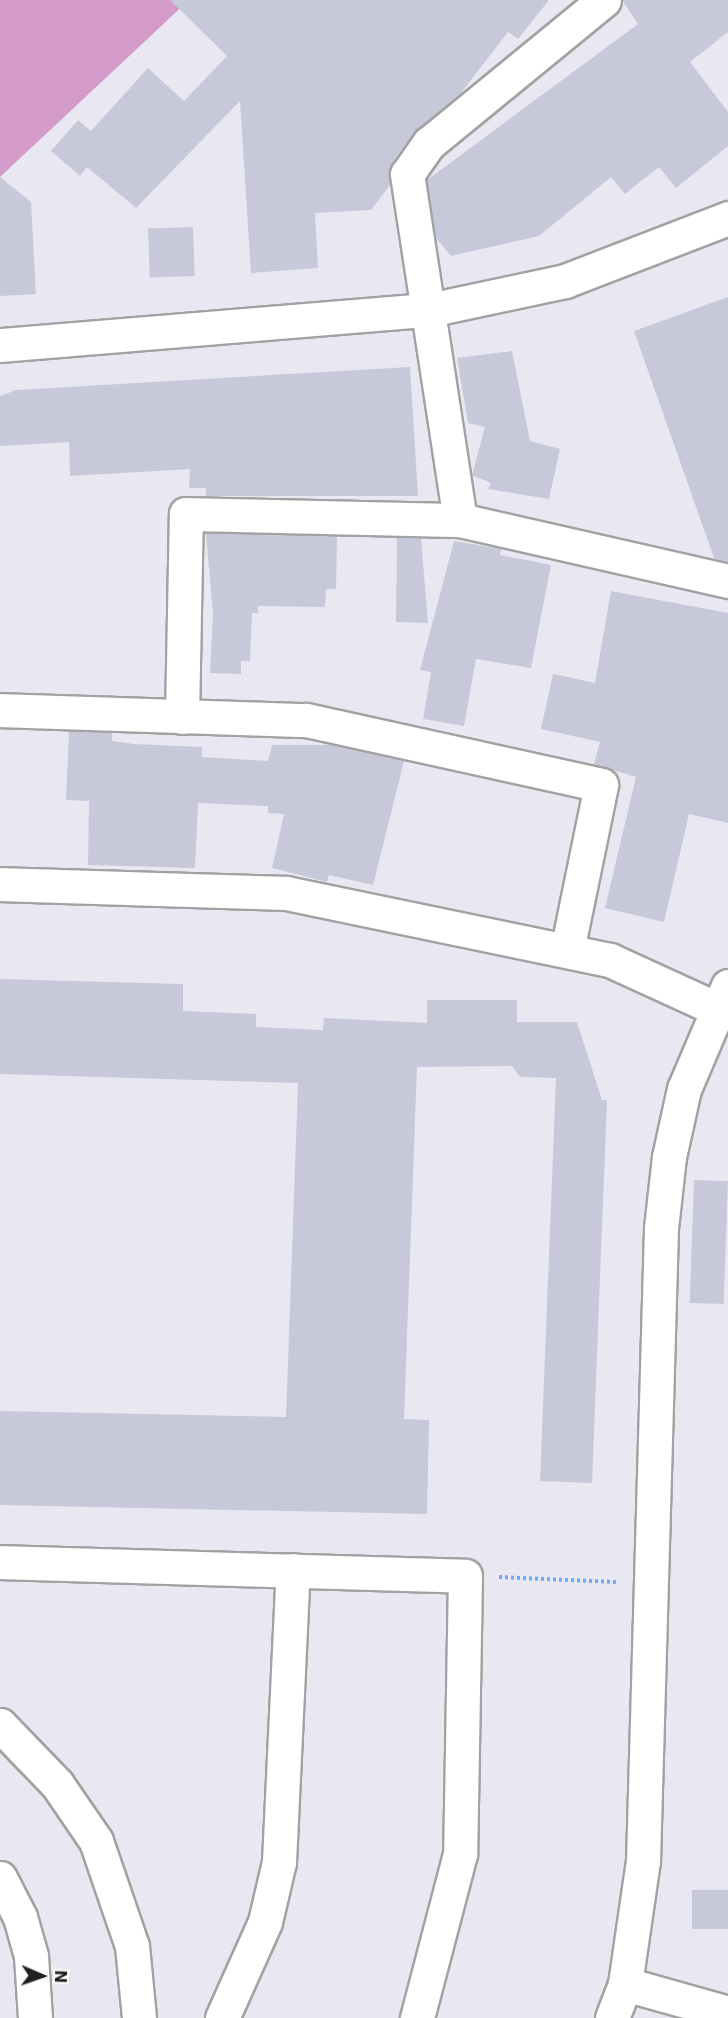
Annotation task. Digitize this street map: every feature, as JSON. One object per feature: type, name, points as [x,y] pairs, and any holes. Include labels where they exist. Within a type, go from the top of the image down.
[{"type":"street","points":[[460,520],[407,174],[414,159],[604,0]]},
{"type":"street","points":[[0,345],[429,310],[565,281],[728,218]]},
{"type":"street","points":[[182,717],[186,514],[460,520],[728,581]]},
{"type":"street","points":[[0,710],[306,720],[601,785],[567,951]]},
{"type":"street","points":[[0,884],[286,893],[610,960],[724,1003],[684,1089],[662,1228],[643,1861],[625,1984],[612,2018]]},
{"type":"street","points":[[0,1562],[465,1575],[460,1854],[417,2018]]},
{"type":"street","points":[[222,2018],[265,1922],[279,1862],[293,1570]]},
{"type":"street","points":[[0,1725],[57,1784],[96,1841],[132,1946],[139,2018]]},
{"type":"street","points":[[0,1878],[20,1917],[30,1956],[35,2018]]},
{"type":"street","points":[[625,1984],[728,2013]]},
{"type":"path","points":[[465,1575],[627,1582]]},
{"type":"shaded area","points":[[0,0],[189,0],[0,177]]},
{"type":"building","points":[[170,0],[549,0],[518,39],[508,32],[461,93],[414,132],[391,164],[390,185],[371,210],[315,213],[318,268],[251,273],[240,101],[136,208],[87,167],[80,176],[51,151],[78,120],[91,131],[148,68],[184,101],[227,56]]},
{"type":"building","points":[[622,0],[728,0],[728,32],[690,62],[728,112],[728,146],[676,188],[659,167],[625,194],[611,177],[539,236],[451,256],[436,238],[427,180],[638,24]]},
{"type":"building","points":[[0,177],[31,202],[36,294],[0,296]]},
{"type":"building","points":[[193,227],[195,276],[150,278],[148,229]]},
{"type":"building","points":[[728,297],[728,562],[714,558],[634,331]]},
{"type":"building","points":[[512,351],[530,441],[560,449],[549,499],[488,489],[491,483],[472,475],[485,427],[468,423],[457,358]]},
{"type":"building","points":[[410,367],[418,496],[206,496],[206,488],[189,488],[190,469],[70,476],[69,442],[0,446],[0,396],[16,390]]},
{"type":"building","points":[[206,533],[337,536],[336,589],[326,589],[325,607],[258,606],[258,613],[252,613],[250,661],[241,661],[241,674],[210,673],[213,613]]},
{"type":"building","points":[[397,537],[421,538],[428,623],[396,622]]},
{"type":"building","points":[[454,541],[501,549],[500,555],[551,565],[531,668],[476,659],[464,726],[423,719],[431,672],[420,670]]},
{"type":"building","points":[[611,591],[728,613],[728,823],[689,814],[664,922],[605,908],[636,777],[594,764],[600,742],[541,729],[553,674],[595,683]]},
{"type":"building","points":[[69,731],[112,733],[112,741],[134,744],[202,747],[202,757],[268,761],[272,745],[330,745],[404,761],[373,885],[329,875],[327,882],[272,868],[284,814],[268,813],[268,806],[198,803],[195,868],[88,865],[89,801],[66,800]]},
{"type":"building","points":[[0,979],[183,984],[183,1011],[256,1014],[256,1027],[323,1030],[324,1018],[427,1023],[427,1000],[517,1000],[517,1022],[577,1022],[602,1100],[607,1100],[592,1483],[540,1481],[556,1078],[520,1077],[512,1066],[417,1067],[404,1419],[429,1420],[427,1514],[0,1505],[0,1411],[286,1417],[298,1083],[0,1074]]},
{"type":"building","points":[[694,1180],[728,1181],[724,1304],[690,1303]]},
{"type":"building","points":[[692,1890],[728,1890],[728,1929],[692,1929]]}]
